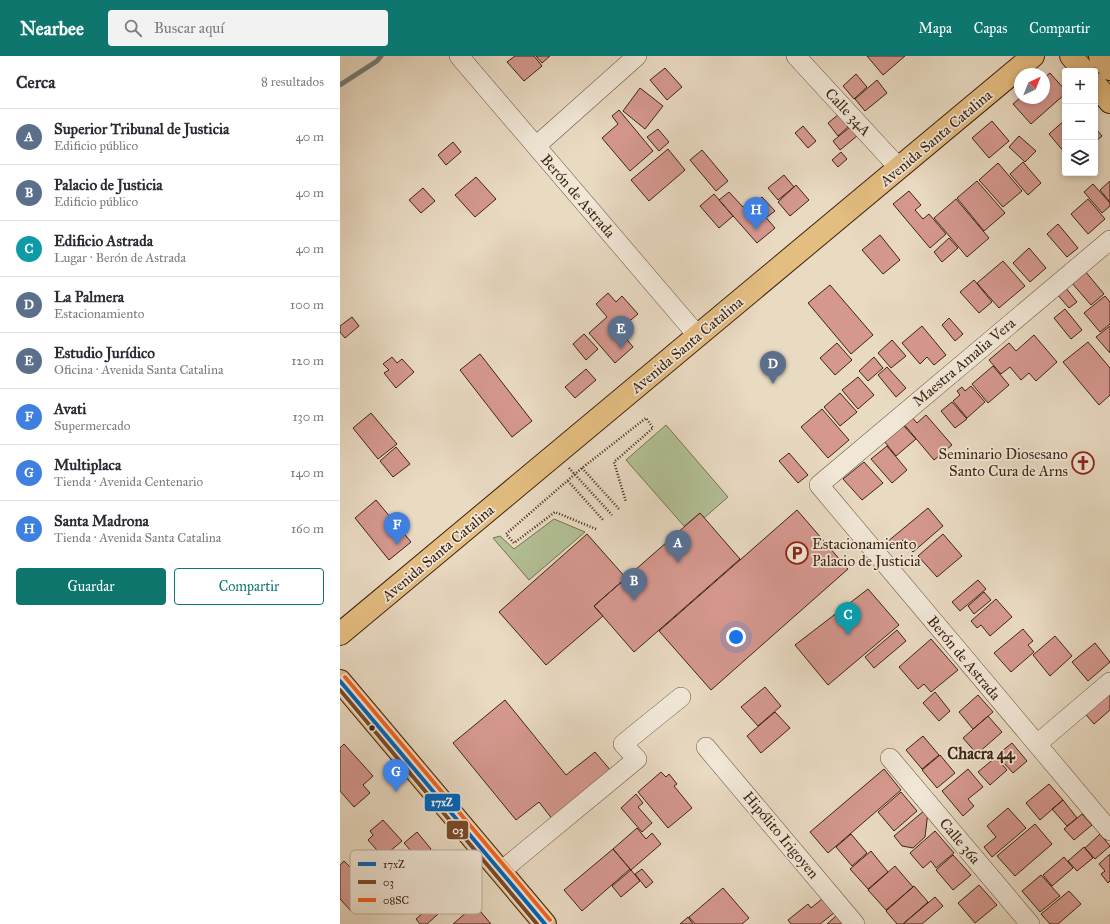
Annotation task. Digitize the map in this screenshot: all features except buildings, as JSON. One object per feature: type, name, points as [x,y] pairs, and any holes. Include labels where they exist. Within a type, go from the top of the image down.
[{"type":"main road","name":"Avenida Santa Catalina","points":[[340,634],[1033,56]]},
{"type":"main road","points":[[1072,56],[1082,68]]},
{"type":"main road","points":[[1100,56],[1110,69]]},
{"type":"main road","points":[[1098,88],[1110,102]]},
{"type":"main road","points":[[340,681],[482,850]]},
{"type":"main road","points":[[482,851],[544,924]]},
{"type":"street","name":"Berón de Astrada","points":[[459,56],[698,336]]},
{"type":"street","points":[[536,146],[638,56]]},
{"type":"street","name":"Calle 34A","points":[[796,56],[899,168]]},
{"type":"street","name":"Maestra Amalia Vera","points":[[819,485],[1110,240]]},
{"type":"street","name":"Berón de Astrada","points":[[819,485],[1110,831]]},
{"type":"street","points":[[1037,744],[1110,682]]},
{"type":"street","points":[[500,872],[637,759],[623,744],[680,697]]},
{"type":"street","name":"Hipólito Irigoyen","points":[[706,747],[855,924]]},
{"type":"street","name":"Calle 36a","points":[[890,758],[1030,924]]},
{"type":"path","points":[[596,529],[555,512],[514,543],[506,534],[582,468],[646,418],[653,428],[614,462],[626,502]]},
{"type":"path","points":[[582,468],[619,509]]},
{"type":"path","points":[[575,475],[612,515]]},
{"type":"path","points":[[568,481],[604,521]]},
{"type":"green space","points":[[666,425],[728,497],[704,518],[700,513],[684,526],[626,460]]},
{"type":"green space","points":[[554,519],[585,532],[529,580],[493,538],[500,536],[514,549]]},
{"type":"waterway","points":[[340,85],[377,61],[381,56]]},
{"type":"transit line","name":"08SC","points":[[345,677],[550,920]]},
{"type":"transit line","name":"17xZ","points":[[340,681],[545,924]]},
{"type":"transit line","name":"03","points":[[340,690],[475,850]]},
{"type":"transit line","name":"03","points":[[482,859],[537,924]]},
{"type":"place","name":"Santa Madrona","points":[[756,230]]},
{"type":"place","name":"Estudio Jurídico","points":[[621,349]]},
{"type":"place","name":"La Palmera","points":[[773,384]]},
{"type":"place","name":"Seminario Diosesano Santo Cura de Arns","points":[[1083,463]]},
{"type":"place","name":"Avati","points":[[397,545]]},
{"type":"place","name":"Estacionamiento Palacio de Justicia","points":[[797,553]]},
{"type":"place","name":"Superior Tribunal de Justicia","points":[[678,563]]},
{"type":"place","name":"Palacio de Justicia","points":[[634,601]]},
{"type":"place","name":"Edificio Astrada","points":[[848,635]]},
{"type":"place","name":"Multiplaca","points":[[396,792]]},
{"type":"district","name":"Chacra 44","points":[[981,753]]}]
